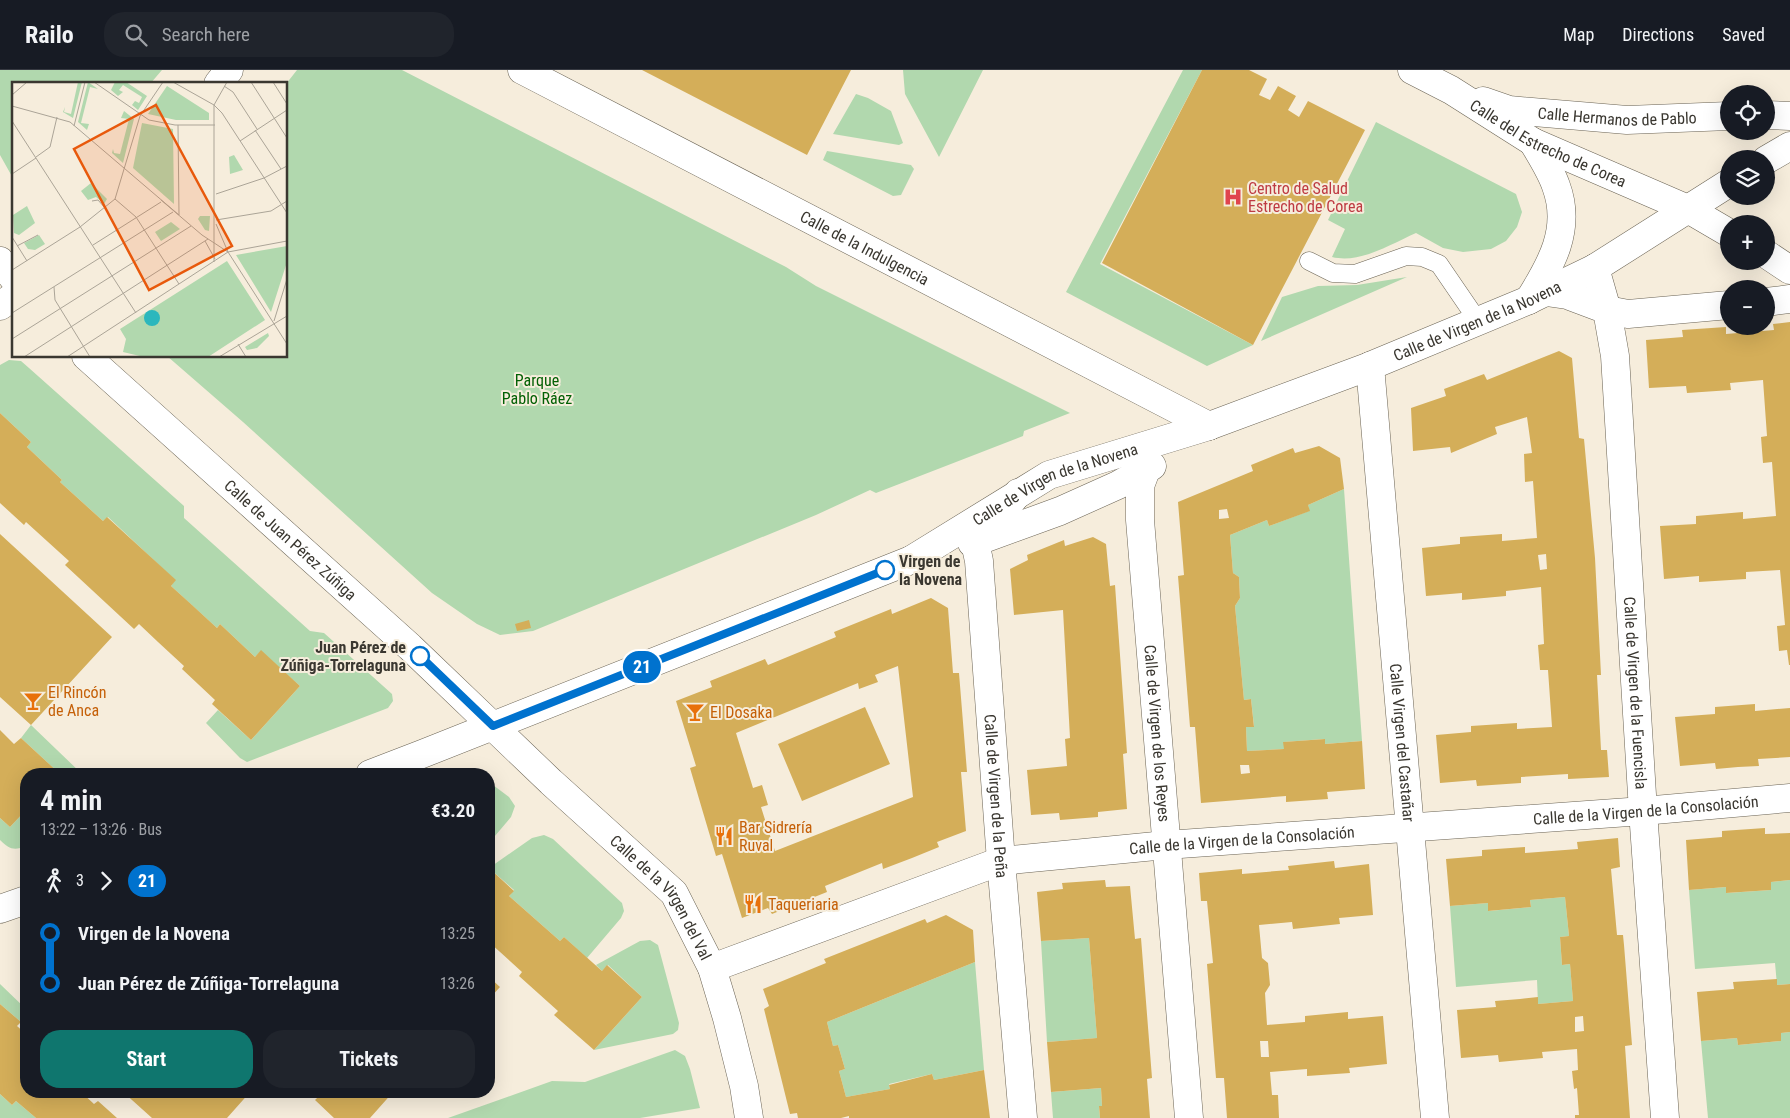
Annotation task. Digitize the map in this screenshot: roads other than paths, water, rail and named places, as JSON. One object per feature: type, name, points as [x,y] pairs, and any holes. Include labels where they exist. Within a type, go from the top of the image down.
[{"type":"street","points":[[220,82],[229,70]]},
{"type":"street","name":"Calle de la Indulgencia","points":[[522,70],[1209,426]]},
{"type":"street","name":"Calle del Estrecho de Corea","points":[[1412,70],[1454,80],[1533,142],[1688,209],[1720,227]]},
{"type":"street","name":"Calle Hermanos de Pablo","points":[[1454,80],[1509,110],[1627,120],[1720,116]]},
{"type":"street","points":[[1775,115],[1790,116]]},
{"type":"street","points":[[1533,142],[1556,185],[1562,209],[1559,242],[1538,296],[1578,298],[1606,310],[1628,314],[1720,306]]},
{"type":"street","points":[[1775,155],[1790,146]]},
{"type":"street","name":"Calle de Virgen de la Novena","points":[[911,560],[1018,493],[1049,476],[1209,426],[1370,366],[1538,296],[1595,268],[1720,189]]},
{"type":"street","points":[[1775,260],[1790,270]]},
{"type":"street","points":[[0,261],[12,276]]},
{"type":"street","name":"Calle de Virgen de la Fuencisla","points":[[1595,268],[1615,356],[1643,811],[1666,1118]]},
{"type":"street","points":[[0,306],[12,297]]},
{"type":"street","points":[[1775,301],[1790,299]]},
{"type":"street","name":"Calle de Juan Pérez Zúñiga","points":[[88,358],[410,647],[493,726]]},
{"type":"street","name":"Calle Virgen del Castañar","points":[[1370,366],[1435,1118]]},
{"type":"street","name":"Calle de Virgen de la Novena","points":[[385,768],[911,560],[975,542],[1060,511],[1146,470],[1209,426]]},
{"type":"street","name":"Calle de Virgen de los Reyes","points":[[1146,470],[1140,486],[1138,500],[1189,1118]]},
{"type":"street","points":[[975,542],[980,528],[1005,509],[1018,493]]},
{"type":"street","name":"Calle de Virgen de la Peña","points":[[975,542],[979,561],[1001,861],[1023,1118]]},
{"type":"street","name":"Calle de la Virgen del Val","points":[[493,726],[551,782],[674,893],[712,968],[728,1018],[742,1076],[747,1117]]},
{"type":"street","name":"Calle de la Virgen de la Consolación","points":[[712,968],[1001,861],[1166,845],[1643,811],[1790,798]]},
{"type":"street","points":[[0,910],[20,902]]},
{"type":"lane","points":[[1309,261],[1333,274],[1354,274],[1406,256],[1422,257],[1439,264],[1478,321]]},
{"type":"place","name":"Centro de Salud Estrecho de Corea","points":[[1233,197]]},
{"type":"place","name":"Virgen de la Novena","points":[[885,570]]},
{"type":"place","name":"Juan Pérez de Zúñiga-Torrelaguna","points":[[420,656]]},
{"type":"place","name":"El Rincón de Anca","points":[[33,701]]},
{"type":"place","name":"El Dosaka","points":[[695,712]]},
{"type":"place","name":"Bar Sidrería Ruval","points":[[724,836]]},
{"type":"place","name":"Taqueriaria","points":[[753,904]]},
{"type":"park label","name":"Parque Pablo Ráez","points":[[537,389]]}]
